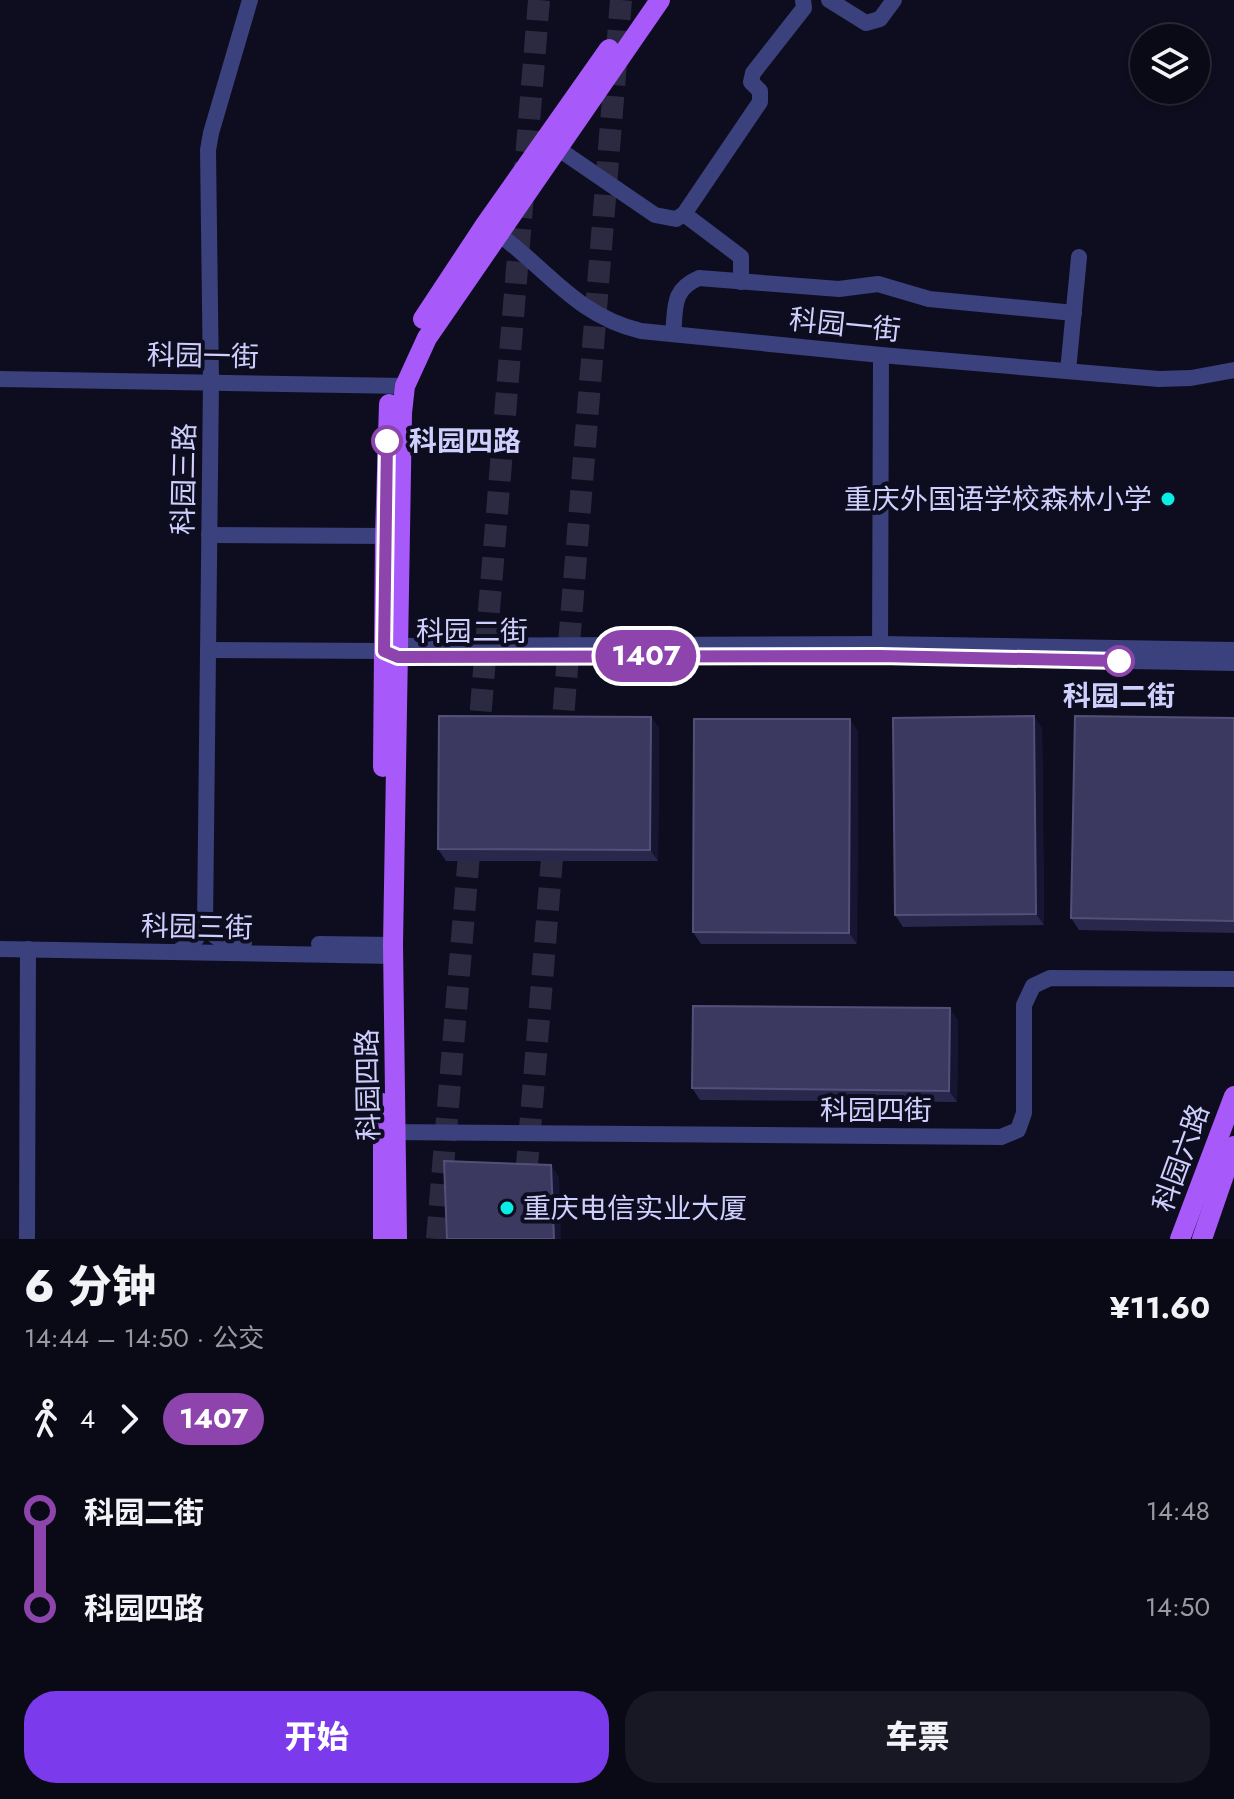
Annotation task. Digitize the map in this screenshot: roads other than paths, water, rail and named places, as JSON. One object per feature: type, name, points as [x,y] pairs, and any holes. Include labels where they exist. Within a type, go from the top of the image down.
[{"type":"main road","name":"科园四路","points":[[492,229],[644,0]]},
{"type":"main road","name":"科园四路","points":[[393,651],[385,536],[388,412],[415,331],[557,148],[660,0]]},
{"type":"main road","name":"科园四路","points":[[397,1239],[390,1132],[387,950],[402,413],[399,385]]},
{"type":"main road","name":"科园六路","points":[[1180,1239],[1234,1096]]},
{"type":"main road","name":"科园四路","points":[[383,1239],[390,1132]]},
{"type":"main road","name":"科园六路","points":[[1202,1239],[1234,1146]]},
{"type":"street","name":"科园三路","points":[[205,925],[211,383],[208,150],[250,0]]},
{"type":"street","points":[[557,148],[655,215],[676,219],[684,214],[760,102],[760,91],[751,82],[753,73],[804,8],[803,0]]},
{"type":"street","points":[[829,0],[866,23],[880,19],[894,0]]},
{"type":"street","points":[[684,214],[741,257],[741,282]]},
{"type":"street","name":"科园一街","points":[[492,229],[569,297],[620,326],[641,331],[1159,379],[1191,378],[1234,370]]},
{"type":"street","points":[[1068,371],[1079,257]]},
{"type":"street","points":[[673,334],[678,294],[681,288],[699,278],[839,289],[878,284],[929,299],[1074,313]]},
{"type":"street","points":[[880,650],[881,355]]},
{"type":"street","name":"科园一街","points":[[0,379],[399,385]]},
{"type":"street","points":[[209,535],[385,536]]},
{"type":"street","name":"科园二街","points":[[208,650],[1234,650]]},
{"type":"street","name":"科园二街","points":[[880,650],[1234,663]]},
{"type":"street","points":[[177,952],[196,939],[205,925]]},
{"type":"street","name":"科园三街","points":[[205,925],[214,939],[227,943],[387,950]]},
{"type":"street","name":"科园三街","points":[[0,949],[177,952],[387,950]]},
{"type":"street","points":[[27,1239],[28,949]]},
{"type":"street","name":"科园四街","points":[[390,1132],[1001,1137],[1018,1130],[1024,1113],[1024,1005],[1033,986],[1050,978],[1234,979]]},
{"type":"tunnel","points":[[478,744],[539,0]]},
{"type":"tunnel","points":[[561,743],[621,0]]},
{"type":"tunnel","points":[[437,1239],[471,830]]},
{"type":"tunnel","points":[[521,1239],[554,834]]},
{"type":"place","name":"科园四路","points":[[387,441]]},
{"type":"place","name":"重庆外国语学校森林小学","points":[[1168,499]]},
{"type":"place","name":"科园二街","points":[[1119,661]]},
{"type":"place","name":"重庆电信实业大厦","points":[[507,1208]]}]
